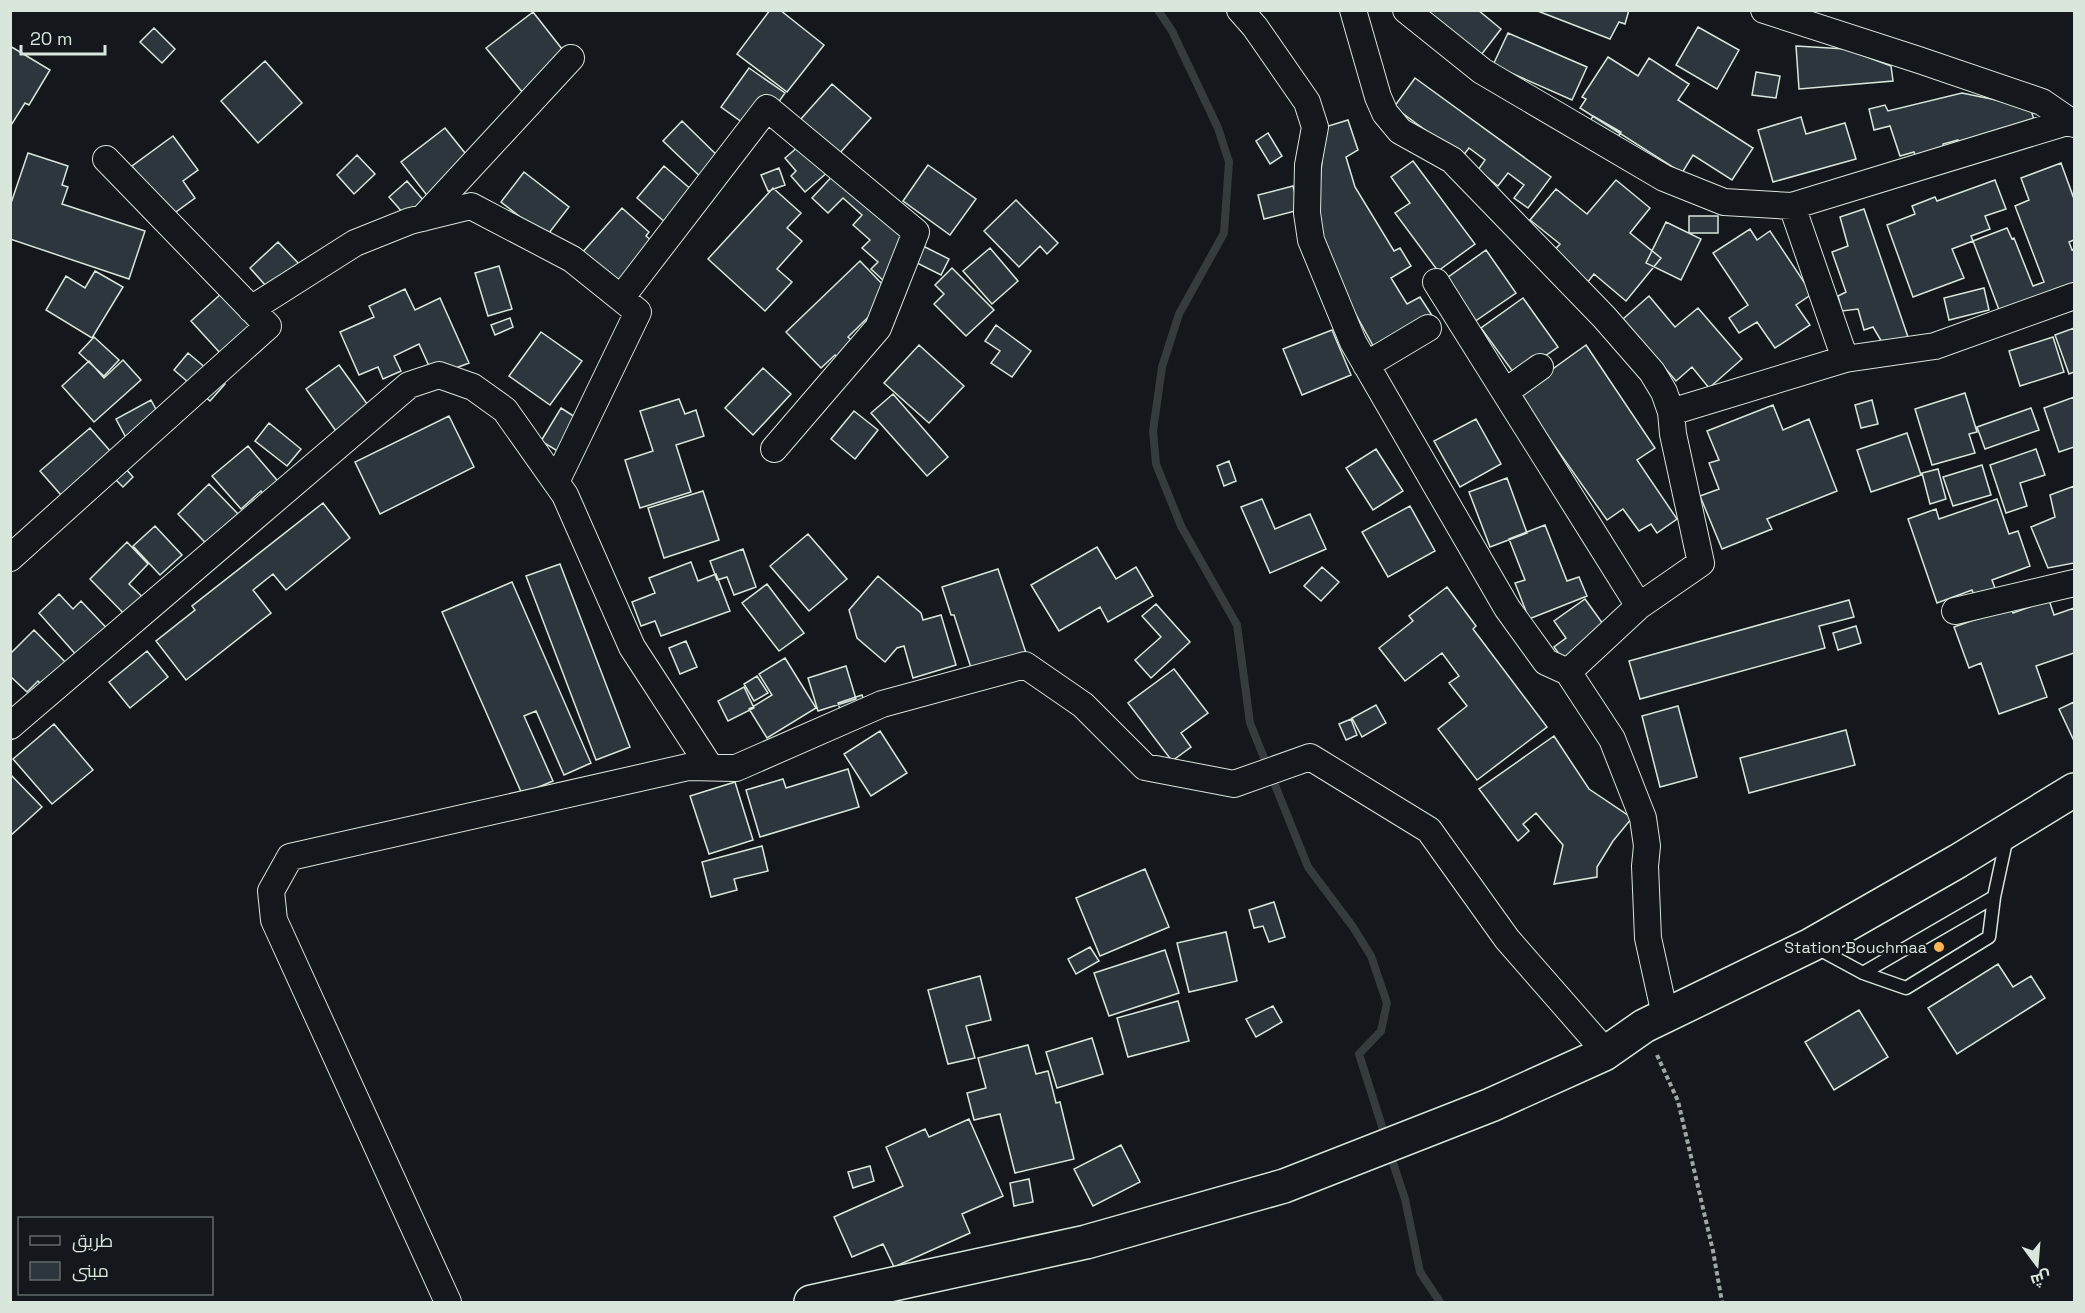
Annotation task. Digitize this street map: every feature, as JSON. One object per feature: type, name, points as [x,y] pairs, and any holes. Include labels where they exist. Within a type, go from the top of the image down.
[{"type":"main road","points":[[811,1302],[1086,1242],[1284,1186],[1491,1105],[1604,1054],[1654,1020],[1811,945],[2074,790]]},
{"type":"street","points":[[1240,10],[1255,27],[1307,102],[1315,127],[1308,165],[1307,213],[1311,240],[1353,342],[1507,608],[1546,662],[1568,672],[1612,739],[1643,818],[1647,846],[1645,866],[1654,1020]]},
{"type":"street","points":[[1353,10],[1378,97],[1385,113],[1400,131],[1452,160],[1604,318],[1652,372],[1664,392],[1671,412],[1673,435],[1701,563],[1639,606],[1568,672]]},
{"type":"street","points":[[1406,10],[1482,70],[1664,178],[1724,202],[1792,206],[2072,122]]},
{"type":"street","points":[[1764,10],[2042,102],[2072,122]]},
{"type":"street","points":[[423,218],[572,58]]},
{"type":"street","points":[[621,298],[766,108],[916,232],[878,328],[774,448]]},
{"type":"street","points":[[10,558],[268,326],[106,159]]},
{"type":"street","points":[[251,309],[355,243],[423,218],[471,206],[572,259],[638,312],[556,482]]},
{"type":"street","points":[[1792,206],[1845,359]]},
{"type":"street","points":[[1436,282],[1639,606]]},
{"type":"street","points":[[1671,412],[1845,359],[1935,346],[2074,296]]},
{"type":"street","points":[[1366,365],[1428,328]]},
{"type":"street","points":[[1505,392],[1540,367]]},
{"type":"street","points":[[10,726],[409,385],[439,375],[473,387],[505,410],[565,495],[632,647],[710,768]]},
{"type":"street","points":[[1955,611],[2074,583]]},
{"type":"street","points":[[448,1302],[274,920],[271,891],[290,857],[688,767],[736,768],[882,704],[1025,665],[1083,705],[1145,768],[1234,784],[1310,757],[1429,830],[1507,939],[1597,1042],[1604,1054]]},
{"type":"lane","points":[[1811,945],[1863,973],[1906,987],[1989,937],[1994,897],[2008,830]]},
{"type":"lane","points":[[1863,973],[1994,897]]},
{"type":"path","points":[[1654,1020],[1678,1101],[1713,1251],[1722,1302]]},
{"type":"building","points":[[770,10],[780,10],[824,45],[787,92],[737,54]]},
{"type":"building","points":[[1418,10],[1478,10],[1501,29],[1478,59]]},
{"type":"building","points":[[1535,10],[1629,10],[1625,24],[1619,22],[1610,39]]},
{"type":"building","points":[[533,12],[573,63],[528,99],[486,48]]},
{"type":"building","points":[[1698,27],[1739,50],[1717,89],[1676,65]]},
{"type":"building","points":[[154,28],[175,49],[162,63],[140,42]]},
{"type":"building","points":[[1508,33],[1587,67],[1572,100],[1493,65]]},
{"type":"building","points":[[10,46],[50,70],[29,105],[25,103],[10,127]]},
{"type":"building","points":[[1796,46],[1846,49],[1891,66],[1893,81],[1799,89]]},
{"type":"building","points":[[1608,57],[1638,76],[1649,58],[1689,84],[1678,100],[1753,148],[1732,180],[1693,155],[1682,173],[1580,108],[1586,99],[1582,97]]},
{"type":"building","points":[[265,61],[302,103],[258,143],[221,101]]},
{"type":"building","points":[[749,68],[785,93],[757,133],[721,107]]},
{"type":"building","points":[[1756,72],[1780,76],[1776,98],[1752,95]]},
{"type":"building","points":[[1415,78],[1551,177],[1528,208],[1514,198],[1524,185],[1508,173],[1498,186],[1478,170],[1485,160],[1469,148],[1462,157],[1394,107]]},
{"type":"building","points":[[832,84],[871,118],[839,154],[800,120]]},
{"type":"building","points":[[1962,93],[2030,107],[2035,123],[1959,147],[1958,140],[1943,144],[1944,149],[1916,159],[1914,152],[1900,156],[1890,126],[1874,130],[1869,109],[1885,105],[1888,111]]},
{"type":"building","points":[[1593,116],[1621,132],[1611,149],[1583,134]]},
{"type":"building","points":[[1801,117],[1806,134],[1845,123],[1856,159],[1773,182],[1758,130]]},
{"type":"building","points":[[1348,120],[1358,150],[1346,157],[1355,187],[1394,251],[1400,248],[1411,266],[1391,278],[1407,304],[1420,297],[1433,317],[1376,351],[1338,282],[1316,228],[1325,127]]},
{"type":"building","points":[[682,121],[727,165],[708,184],[663,141]]},
{"type":"building","points":[[445,128],[473,163],[429,198],[401,162]]},
{"type":"building","points":[[1268,133],[1282,156],[1270,164],[1256,141]]},
{"type":"building","points":[[812,135],[837,164],[805,192],[791,176],[796,171],[785,158]]},
{"type":"building","points":[[173,136],[198,170],[183,181],[195,198],[169,217],[132,166]]},
{"type":"building","points":[[28,153],[68,166],[62,185],[68,187],[62,204],[145,231],[129,279],[10,239],[10,206]]},
{"type":"building","points":[[357,155],[375,174],[354,194],[337,175]]},
{"type":"building","points":[[1413,161],[1475,244],[1438,271],[1395,213],[1410,203],[1391,177]]},
{"type":"building","points":[[2061,163],[2074,199],[2074,240],[2069,242],[2072,250],[2074,249],[2074,309],[2071,311],[2067,299],[2004,323],[1973,241],[2007,228],[2012,239],[2014,238],[2033,286],[2044,282],[2015,206],[2029,200],[2021,178]]},
{"type":"building","points":[[928,165],[976,199],[950,235],[903,201]]},
{"type":"building","points":[[664,166],[700,197],[673,229],[637,198]]},
{"type":"building","points":[[779,168],[785,185],[768,191],[761,175]]},
{"type":"building","points":[[837,171],[920,248],[886,283],[871,269],[878,262],[862,248],[870,240],[853,225],[862,215],[843,198],[828,213],[812,198]]},
{"type":"building","points":[[524,172],[569,207],[546,237],[501,202]]},
{"type":"building","points":[[1616,180],[1650,208],[1630,233],[1661,258],[1626,301],[1594,274],[1587,283],[1551,254],[1560,244],[1530,220],[1556,189],[1587,214]]},
{"type":"building","points":[[1995,180],[2006,209],[1985,216],[1990,229],[1971,236],[1973,241],[1952,249],[1964,278],[1913,297],[1887,225],[1915,214],[1912,206],[1935,197],[1937,201]]},
{"type":"building","points":[[407,181],[435,214],[418,230],[389,197]]},
{"type":"building","points":[[1293,186],[1299,210],[1264,219],[1258,195]]},
{"type":"building","points":[[773,188],[801,213],[787,228],[802,241],[777,269],[792,282],[765,311],[708,259]]},
{"type":"building","points":[[1016,200],[1058,243],[1047,254],[1040,246],[1019,267],[984,231]]},
{"type":"building","points":[[622,208],[649,232],[646,236],[665,252],[630,291],[573,263]]},
{"type":"building","points":[[1864,209],[1909,340],[1883,344],[1873,327],[1864,330],[1858,309],[1842,311],[1838,296],[1846,292],[1832,252],[1848,246],[1840,217]]},
{"type":"building","points":[[1689,216],[1718,216],[1718,233],[1689,233]]},
{"type":"building","points":[[1666,222],[1701,239],[1681,280],[1646,263]]},
{"type":"building","points":[[1750,229],[1757,240],[1770,231],[1812,294],[1796,305],[1810,325],[1775,348],[1757,322],[1739,333],[1729,318],[1748,305],[1713,253]]},
{"type":"building","points":[[278,242],[303,268],[274,295],[250,268]]},
{"type":"building","points":[[921,245],[949,259],[941,275],[913,261]]},
{"type":"building","points":[[990,248],[1018,281],[992,304],[963,271]]},
{"type":"building","points":[[1486,250],[1516,293],[1474,322],[1444,280]]},
{"type":"building","points":[[860,261],[885,287],[904,282],[848,337],[869,357],[853,373],[835,355],[821,368],[786,332]]},
{"type":"building","points":[[499,266],[512,309],[488,316],[475,273]]},
{"type":"building","points":[[952,268],[994,310],[966,336],[934,304],[944,294],[935,285]]},
{"type":"building","points":[[95,271],[123,287],[92,338],[46,310],[66,276],[85,288]]},
{"type":"building","points":[[1984,288],[1989,310],[1949,320],[1944,298]]},
{"type":"building","points":[[405,289],[415,310],[440,298],[469,363],[456,368],[439,388],[419,344],[394,356],[401,371],[383,379],[378,367],[359,375],[340,332],[374,317],[369,306]]},
{"type":"building","points":[[222,293],[261,338],[231,365],[191,321]]},
{"type":"building","points":[[1649,296],[1675,327],[1698,308],[1742,359],[1709,388],[1692,367],[1676,381],[1623,319]]},
{"type":"building","points":[[1523,298],[1558,347],[1516,376],[1481,328]]},
{"type":"building","points":[[510,318],[513,327],[495,335],[491,325]]},
{"type":"building","points":[[996,325],[1031,351],[1012,377],[991,363],[1000,351],[985,341]]},
{"type":"building","points":[[2074,328],[2074,372],[2069,374],[2055,335]]},
{"type":"building","points":[[1332,330],[1351,375],[1302,395],[1283,349]]},
{"type":"building","points":[[541,332],[582,361],[550,405],[509,376]]},
{"type":"building","points":[[94,337],[119,360],[104,376],[79,353]]},
{"type":"building","points":[[2053,337],[2064,372],[2020,386],[2009,351]]},
{"type":"building","points":[[919,345],[964,386],[929,423],[884,383]]},
{"type":"building","points":[[1586,345],[1655,448],[1637,460],[1677,519],[1657,533],[1651,524],[1639,531],[1623,509],[1607,520],[1518,394]]},
{"type":"building","points":[[188,353],[225,384],[210,401],[174,370]]},
{"type":"building","points":[[123,360],[141,380],[94,422],[62,386],[89,361],[104,378]]},
{"type":"building","points":[[339,365],[373,412],[336,431],[306,389]]},
{"type":"building","points":[[763,368],[791,394],[753,435],[725,408]]},
{"type":"building","points":[[1965,393],[1977,432],[1969,434],[1975,453],[1932,465],[1915,409]]},
{"type":"building","points":[[893,394],[948,457],[927,476],[871,413]]},
{"type":"building","points":[[2074,397],[2074,447],[2059,452],[2044,408]]},
{"type":"building","points":[[679,399],[685,414],[696,410],[704,436],[676,445],[691,492],[640,508],[625,460],[653,451],[640,411]]},
{"type":"building","points":[[151,400],[166,428],[131,447],[116,419]]},
{"type":"building","points":[[1872,400],[1878,424],[1861,428],[1855,405]]},
{"type":"building","points":[[1773,405],[1783,430],[1809,419],[1837,491],[1767,519],[1772,529],[1722,549],[1700,496],[1719,489],[1709,463],[1719,460],[1707,431]]},
{"type":"building","points":[[561,408],[589,426],[569,458],[541,441]]},
{"type":"building","points":[[2031,408],[2039,430],[1985,449],[1977,427]]},
{"type":"building","points":[[854,411],[878,430],[855,459],[831,439]]},
{"type":"building","points":[[449,416],[474,467],[380,514],[355,462]]},
{"type":"building","points":[[1476,419],[1501,464],[1460,487],[1434,441]]},
{"type":"building","points":[[269,423],[301,449],[287,466],[255,441]]},
{"type":"building","points":[[90,428],[133,477],[123,487],[114,478],[76,512],[40,471]]},
{"type":"building","points":[[1907,433],[1921,475],[1871,492],[1857,450]]},
{"type":"building","points":[[248,446],[288,493],[273,506],[261,491],[241,509],[212,476]]},
{"type":"building","points":[[1376,449],[1403,491],[1373,510],[1346,468]]},
{"type":"building","points":[[2036,449],[2045,475],[2020,483],[2027,506],[2006,513],[1990,465]]},
{"type":"building","points":[[1229,461],[1236,481],[1224,486],[1217,466]]},
{"type":"building","points":[[1982,465],[1991,495],[1953,506],[1943,477]]},
{"type":"building","points":[[1938,469],[1946,499],[1930,504],[1922,473]]},
{"type":"building","points":[[1507,478],[1527,533],[1490,547],[1469,492]]},
{"type":"building","points":[[209,484],[239,515],[219,557],[178,514]]},
{"type":"building","points":[[2074,486],[2074,563],[2048,568],[2031,527],[2055,517],[2050,495]]},
{"type":"building","points":[[703,491],[719,540],[664,558],[648,508]]},
{"type":"building","points":[[1262,499],[1275,529],[1310,514],[1326,549],[1270,573],[1241,507]]},
{"type":"building","points":[[1997,499],[2009,534],[2018,531],[2030,566],[1992,580],[1996,591],[1975,598],[1972,590],[1937,603],[1908,519],[1936,509],[1939,519]]},
{"type":"building","points":[[323,503],[350,538],[286,590],[273,574],[253,590],[271,613],[186,680],[156,641],[195,610],[192,606]]},
{"type":"building","points":[[1410,506],[1435,551],[1388,577],[1362,532]]},
{"type":"building","points":[[1545,525],[1567,581],[1579,577],[1587,596],[1529,619],[1515,583],[1525,580],[1509,539]]},
{"type":"building","points":[[155,526],[182,555],[160,575],[133,546]]},
{"type":"building","points":[[808,534],[847,579],[809,611],[770,566]]},
{"type":"building","points":[[127,542],[148,564],[129,584],[153,607],[135,625],[90,579]]},
{"type":"building","points":[[1097,547],[1116,579],[1136,567],[1153,596],[1108,622],[1100,607],[1059,631],[1031,585]]},
{"type":"building","points":[[743,549],[756,587],[734,595],[727,577],[717,580],[710,561]]},
{"type":"building","points":[[691,562],[698,581],[716,574],[730,611],[661,636],[655,621],[641,626],[632,602],[655,593],[649,578]]},
{"type":"building","points":[[560,564],[630,747],[596,760],[526,576]]},
{"type":"building","points":[[1322,567],[1339,582],[1321,601],[1304,586]]},
{"type":"building","points":[[998,569],[1026,653],[972,671],[954,615],[951,615],[942,587]]},
{"type":"building","points":[[878,576],[921,613],[923,620],[941,615],[956,665],[913,678],[904,646],[897,648],[885,662],[857,638],[849,610]]},
{"type":"building","points":[[512,582],[591,763],[564,775],[536,711],[524,716],[553,781],[522,794],[442,612]]},
{"type":"building","points":[[767,584],[804,633],[779,651],[742,603]]},
{"type":"building","points":[[1447,587],[1476,626],[1473,629],[1547,727],[1477,780],[1438,729],[1467,706],[1449,683],[1459,676],[1442,653],[1405,681],[1379,648],[1413,621],[1409,616]]},
{"type":"building","points":[[59,594],[73,609],[81,601],[116,638],[86,666],[39,613]]},
{"type":"building","points":[[1585,599],[1611,635],[1568,666],[1554,647],[1566,638],[1554,621]]},
{"type":"building","points":[[1849,600],[1854,617],[1819,626],[1825,648],[1640,699],[1629,661]]},
{"type":"building","points":[[2049,600],[2054,615],[2074,608],[2074,653],[2036,666],[2047,697],[1999,714],[1981,663],[1969,668],[1954,627],[2011,607],[2013,613]]},
{"type":"building","points":[[1156,604],[1190,642],[1151,678],[1135,660],[1161,637],[1142,616]]},
{"type":"building","points":[[1856,626],[1861,643],[1838,650],[1833,633]]},
{"type":"building","points":[[34,630],[73,670],[50,693],[38,681],[27,692],[10,676],[10,654]]},
{"type":"building","points":[[686,641],[697,667],[680,674],[669,648]]},
{"type":"building","points":[[147,651],[168,677],[130,708],[109,682]]},
{"type":"building","points":[[785,658],[816,708],[767,738],[749,709],[772,695],[759,674]]},
{"type":"building","points":[[846,666],[856,699],[818,711],[808,678]]},
{"type":"building","points":[[1174,669],[1208,713],[1181,733],[1191,747],[1172,761],[1128,703]]},
{"type":"building","points":[[757,676],[768,693],[754,701],[744,684]]},
{"type":"building","points":[[744,687],[754,708],[728,721],[718,701]]},
{"type":"building","points":[[862,695],[869,716],[845,724],[838,703]]},
{"type":"building","points":[[2074,702],[2074,741],[2059,709]]},
{"type":"building","points":[[1376,705],[1386,723],[1362,737],[1352,718]]},
{"type":"building","points":[[1678,706],[1697,777],[1660,787],[1642,716]]},
{"type":"building","points":[[1351,719],[1357,735],[1346,740],[1339,724]]},
{"type":"building","points":[[54,724],[93,770],[52,804],[13,759]]},
{"type":"building","points":[[1846,730],[1855,765],[1749,793],[1740,758]]},
{"type":"building","points":[[880,731],[907,773],[871,796],[844,754]]},
{"type":"building","points":[[1554,736],[1589,789],[1632,818],[1613,841],[1597,867],[1597,877],[1554,884],[1563,845],[1536,813],[1523,824],[1529,831],[1518,841],[1479,789]]},
{"type":"building","points":[[848,769],[859,807],[760,837],[746,790],[783,779],[786,788]]},
{"type":"building","points":[[10,774],[42,807],[10,836]]},
{"type":"building","points":[[735,782],[753,840],[709,854],[690,796]]},
{"type":"building","points":[[762,846],[768,871],[734,879],[737,890],[711,897],[702,862]]},
{"type":"building","points":[[1145,869],[1169,927],[1100,956],[1076,898]]},
{"type":"building","points":[[1274,902],[1285,937],[1269,942],[1263,926],[1254,928],[1249,910]]},
{"type":"building","points":[[1226,932],[1237,981],[1189,992],[1177,943]]},
{"type":"building","points":[[1090,947],[1099,961],[1076,974],[1068,959]]},
{"type":"building","points":[[1165,950],[1179,993],[1109,1016],[1094,973]]},
{"type":"building","points":[[1998,964],[2013,987],[2031,976],[2045,998],[1957,1054],[1928,1008]]},
{"type":"building","points":[[980,976],[991,1020],[966,1026],[975,1058],[948,1064],[928,990]]},
{"type":"building","points":[[1178,1001],[1189,1041],[1128,1057],[1117,1018]]},
{"type":"building","points":[[1273,1006],[1282,1022],[1256,1037],[1246,1019]]},
{"type":"building","points":[[1859,1010],[1888,1057],[1834,1090],[1805,1042]]},
{"type":"building","points":[[1092,1038],[1103,1074],[1057,1088],[1046,1052]]},
{"type":"building","points":[[1028,1045],[1036,1074],[1048,1071],[1056,1103],[1060,1102],[1074,1159],[1015,1173],[1000,1114],[974,1120],[967,1093],[986,1088],[978,1058]]},
{"type":"building","points":[[969,1119],[1003,1196],[962,1214],[970,1233],[894,1267],[883,1244],[852,1257],[834,1217],[903,1186],[886,1147],[925,1129],[929,1137]]},
{"type":"building","points":[[1121,1145],[1140,1182],[1093,1206],[1074,1169]]},
{"type":"building","points":[[870,1166],[874,1181],[853,1188],[848,1172]]},
{"type":"building","points":[[1029,1179],[1033,1202],[1014,1206],[1010,1183]]},
{"type":"waterway","points":[[1158,10],[1172,31],[1218,128],[1229,162],[1224,233],[1179,314],[1162,367],[1153,431],[1156,464],[1181,526],[1237,625],[1250,723],[1308,867],[1353,927],[1371,956],[1387,1003],[1381,1031],[1359,1054],[1386,1139]]},
{"type":"waterway","points":[[1389,1151],[1405,1199],[1420,1272],[1440,1302]]},
{"type":"place","name":"Station Bouchmaa","points":[[1939,947]]}]
